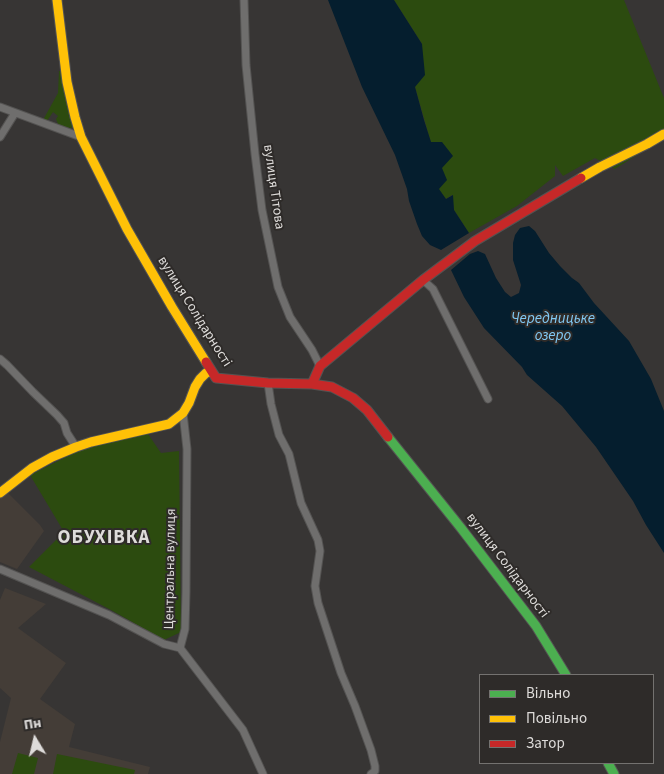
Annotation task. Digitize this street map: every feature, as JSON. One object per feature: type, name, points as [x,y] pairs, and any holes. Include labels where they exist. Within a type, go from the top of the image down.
[{"type":"main road","name":"вулиця Солідарності","points":[[57,0],[67,82],[81,137],[127,229],[216,378],[268,383],[312,384],[332,387],[353,398],[367,410],[461,528],[536,626],[565,674]]},
{"type":"main road","points":[[312,384],[320,366],[423,280],[475,241],[600,167],[664,134]]},
{"type":"main road","points":[[0,492],[32,468],[76,447],[169,424],[183,413],[195,386],[211,370]]},
{"type":"street","name":"вулиця Тітова","points":[[244,0],[249,103],[262,210],[278,287],[290,317],[312,350],[320,366]]},
{"type":"street","points":[[0,107],[81,137]]},
{"type":"street","points":[[0,137],[15,113]]},
{"type":"street","points":[[423,280],[433,289],[488,399]]},
{"type":"street","points":[[0,359],[64,423],[67,433],[76,447]]},
{"type":"street","points":[[268,383],[279,435],[289,454],[301,503],[318,540],[320,551],[315,586],[318,604],[341,673],[373,758],[375,771],[371,774]]},
{"type":"street","name":"Центральна вулиця","points":[[0,569],[109,615],[164,644],[180,648],[185,629],[186,592],[187,449],[183,413]]},
{"type":"street","points":[[180,648],[244,730],[263,774]]},
{"type":"shaded area","points":[[7,492],[44,531],[17,569],[0,562],[0,498]]},
{"type":"shaded area","points":[[5,588],[46,604],[18,628],[66,663],[40,699],[75,724],[69,747],[150,767],[148,774],[0,774],[0,742],[11,698],[0,688],[0,600]]},
{"type":"green space","points":[[394,0],[624,0],[664,98],[664,138],[615,169],[595,158],[563,176],[555,165],[555,176],[517,206],[469,233],[454,210],[452,195],[446,199],[438,189],[431,143],[415,87],[422,44]]},
{"type":"green space","points":[[59,71],[62,71],[74,127],[70,128],[61,127],[56,119],[58,116],[53,112],[47,121],[43,120],[58,93]]},
{"type":"green space","points":[[148,434],[161,453],[179,451],[181,632],[164,640],[29,567],[64,532],[30,475],[76,452],[122,438]]},
{"type":"green space","points":[[18,753],[38,758],[34,774],[12,774]]},
{"type":"green space","points":[[57,754],[135,770],[134,774],[53,774]]},
{"type":"water","points":[[328,0],[394,0],[422,44],[425,75],[415,87],[424,120],[431,142],[442,142],[453,156],[442,168],[447,180],[439,189],[446,199],[453,195],[454,210],[469,233],[441,250],[430,245],[422,236],[395,155],[362,87]]},
{"type":"water","name":"Чередницьке озеро","points":[[529,226],[535,231],[560,266],[579,283],[594,303],[629,341],[651,379],[664,411],[664,553],[633,501],[596,447],[562,406],[527,375],[522,367],[484,328],[464,297],[451,270],[470,254],[478,251],[485,254],[505,292],[511,297],[519,293],[521,285],[513,260],[513,243],[515,235],[520,228]]},
{"type":"traffic: fast","points":[[388,437],[536,626],[565,674]]},
{"type":"traffic: fast","points":[[609,764],[614,774]]},
{"type":"traffic: slow","points":[[57,0],[67,82],[81,137],[127,229],[206,362]]},
{"type":"traffic: slow","points":[[581,178],[664,134]]},
{"type":"traffic: slow","points":[[0,493],[32,468],[76,447],[169,424],[183,413],[200,379],[211,371]]},
{"type":"traffic: jam","points":[[312,384],[320,366],[423,280],[475,241],[581,178]]},
{"type":"traffic: jam","points":[[206,362],[216,378],[332,387],[353,398],[367,410],[388,437]]},
{"type":"district","name":"ОБУХІВКА","points":[[104,539]]}]
